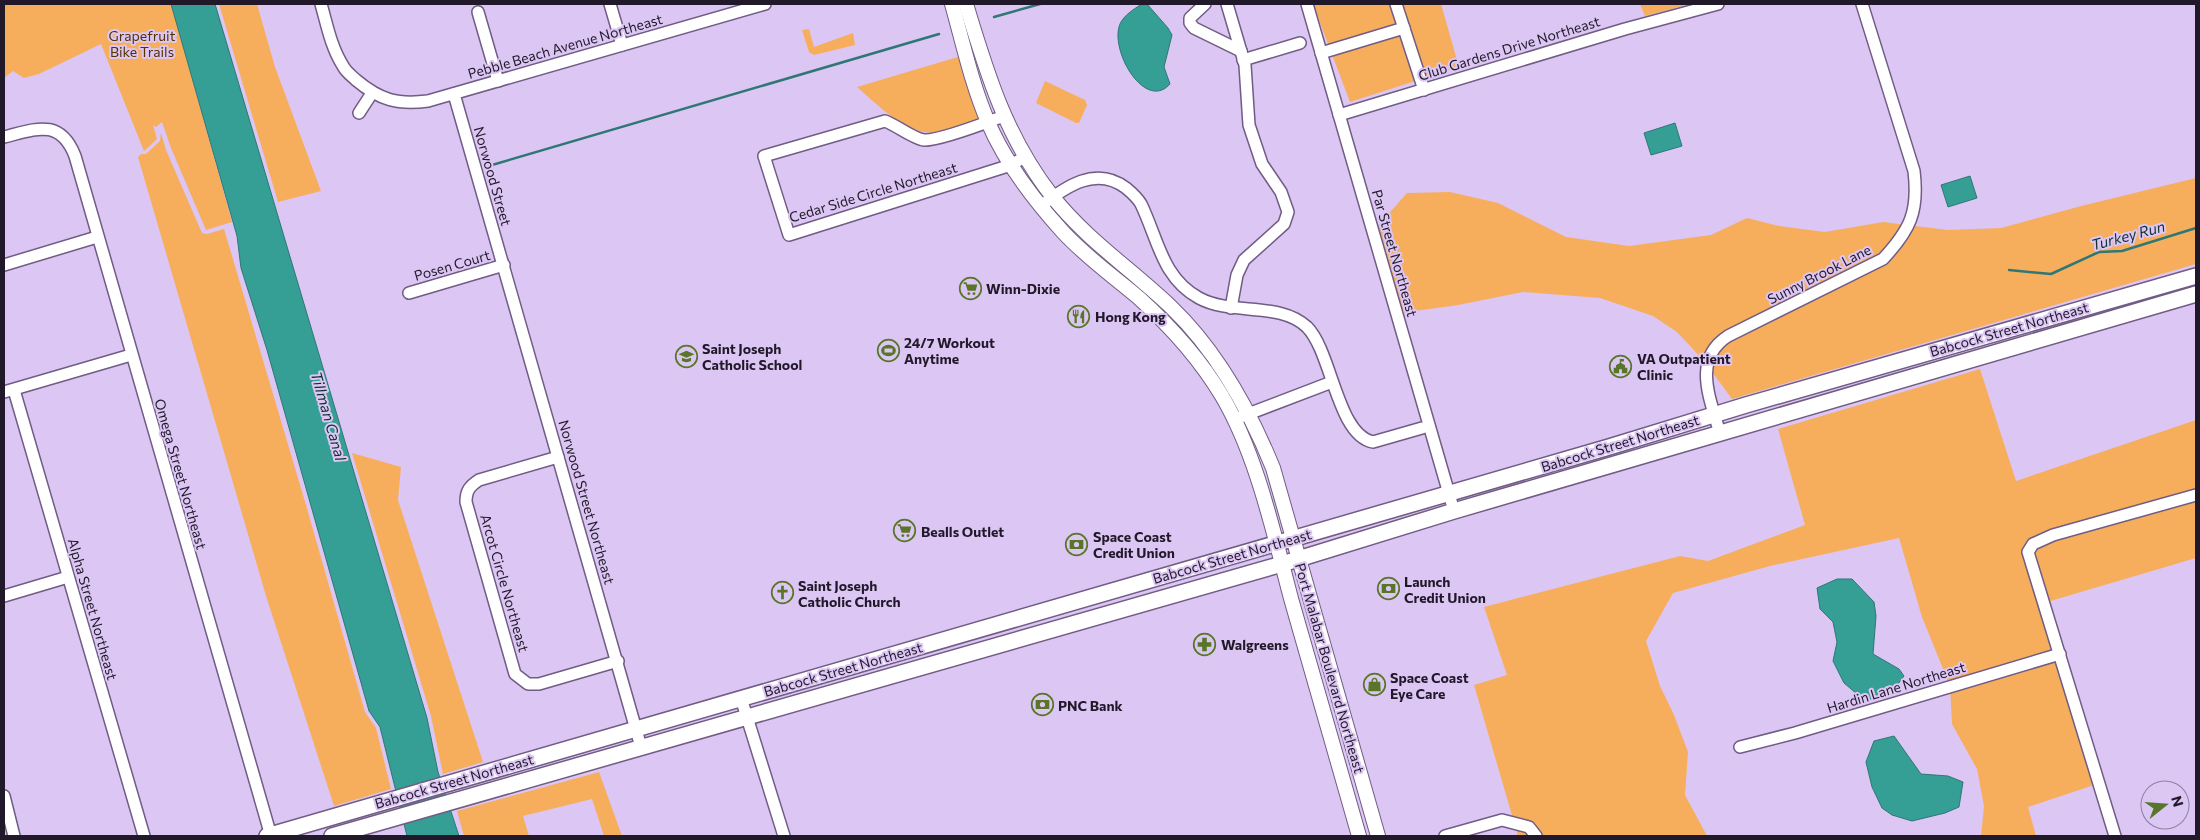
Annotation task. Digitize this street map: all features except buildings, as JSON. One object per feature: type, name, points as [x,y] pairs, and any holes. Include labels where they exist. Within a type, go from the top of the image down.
[{"type":"main road","name":"Babcock Street Northeast","points":[[269,836],[360,808],[1448,494],[1715,414],[2196,276]]},
{"type":"main road","name":"Babcock Street Northeast","points":[[332,836],[1282,564],[1454,511],[2196,294]]},
{"type":"main road","points":[[1920,355],[1925,374]]},
{"type":"main road","points":[[510,765],[514,784]]},
{"type":"street","points":[[320,4],[332,44],[344,69],[372,94],[360,113]]},
{"type":"street","points":[[610,4],[622,45]]},
{"type":"street","name":"Pebble Beach Avenue Northeast","points":[[372,94],[391,101],[410,104],[428,101],[765,4]]},
{"type":"street","name":"Port Malabar Boulevard Northeast","points":[[952,4],[988,123],[1012,165],[1064,232],[1088,256],[1160,318],[1199,362],[1235,419],[1247,448],[1282,564],[1359,836]]},
{"type":"street","name":"Port Malabar Boulevard Northeast","points":[[966,4],[991,85],[1004,116],[1026,156],[1053,197],[1101,248],[1172,308],[1211,354],[1249,413],[1273,468],[1378,836]]},
{"type":"street","points":[[1205,4],[1190,18],[1190,23],[1194,28],[1242,55],[1300,43]]},
{"type":"street","points":[[1227,4],[1242,55],[1248,125],[1262,164],[1286,203],[1288,216],[1284,224],[1244,260],[1237,275],[1231,308]]},
{"type":"street","name":"Par Street Northeast","points":[[1307,4],[1454,511]]},
{"type":"street","points":[[1396,4],[1424,90]]},
{"type":"street","name":"Club Gardens Drive Northeast","points":[[1339,115],[1625,29],[1718,4]]},
{"type":"street","name":"Sunny Brook Lane","points":[[1720,434],[1706,377],[1706,366],[1708,356],[1720,341],[1883,259],[1900,240],[1913,214],[1917,194],[1914,172],[1862,4]]},
{"type":"street","points":[[478,12],[498,81]]},
{"type":"street","points":[[1321,52],[1404,28]]},
{"type":"street","name":"Norwood Street","points":[[454,94],[504,266]]},
{"type":"street","name":"Cedar Side Circle Northeast","points":[[1004,116],[988,123],[933,139],[922,140],[885,121],[764,156],[789,235],[1012,165],[1026,156]]},
{"type":"street","name":"Omega Street Northeast","points":[[4,137],[39,128],[51,129],[66,139],[71,147],[269,836]]},
{"type":"street","points":[[1042,206],[1053,197],[1082,180],[1110,179],[1120,184],[1134,194],[1140,203],[1162,259],[1176,280],[1199,298],[1231,308],[1287,315],[1307,327],[1314,335],[1322,351],[1332,382],[1354,430],[1365,440],[1373,442],[1422,428]]},
{"type":"street","points":[[4,264],[97,237]]},
{"type":"street","name":"Posen Court","points":[[409,292],[504,266]]},
{"type":"street","name":"Norwood Street Northeast","points":[[504,266],[641,747]]},
{"type":"street","points":[[9,391],[131,355]]},
{"type":"street","points":[[1235,419],[1332,382]]},
{"type":"street","name":"Alpha Street Northeast","points":[[9,391],[68,577],[144,836]]},
{"type":"street","name":"Arcot Circle Northeast","points":[[558,457],[479,480],[471,485],[466,492],[466,502],[515,674],[528,684],[539,684],[618,661]]},
{"type":"street","points":[[2115,836],[2028,552],[2033,544],[2053,535],[2196,495]]},
{"type":"street","points":[[4,596],[68,577]]},
{"type":"street","name":"Hardin Lane Northeast","points":[[1740,747],[1795,733],[2060,654]]},
{"type":"street","points":[[741,698],[784,836]]},
{"type":"street","points":[[4,796],[14,836]]},
{"type":"street","points":[[1445,836],[1502,820],[1529,827],[1536,836]]},
{"type":"green space","name":"Grapefruit Bike Trails","points":[[4,4],[171,4],[232,222],[206,230],[162,122],[156,127],[153,125],[157,139],[144,151],[101,44],[39,74],[24,78],[13,71],[4,78]]},
{"type":"green space","points":[[219,4],[257,4],[275,67],[321,191],[278,202]]},
{"type":"green space","points":[[1313,4],[1441,4],[1459,67],[1350,102]]},
{"type":"green space","points":[[1640,4],[1690,4],[1645,16]]},
{"type":"green space","points":[[809,29],[814,47],[853,33],[855,45],[814,55],[809,52],[802,30]]},
{"type":"green space","points":[[961,56],[981,120],[952,130],[936,133],[924,132],[913,128],[883,110],[857,87]]},
{"type":"green space","points":[[1045,81],[1085,100],[1087,105],[1079,123],[1036,103]]},
{"type":"green space","points":[[161,133],[166,150],[202,233],[207,234],[224,229],[365,712],[376,728],[391,789],[334,806],[266,596],[138,157],[141,154],[146,154],[160,141]]},
{"type":"green space","points":[[2196,178],[2196,264],[1732,399],[1704,361],[1677,332],[1653,316],[1600,298],[1523,292],[1458,305],[1401,313],[1377,227],[1407,193],[1450,192],[1498,203],[1566,237],[1629,246],[1711,235],[1747,218],[1779,226],[1825,232],[1883,222],[1948,230],[2001,228]]},
{"type":"green space","points":[[1980,369],[2016,481],[2196,420],[2196,558],[2047,602],[2100,783],[2028,807],[2036,836],[1981,836],[1984,806],[1977,769],[1952,724],[1950,686],[1922,617],[1899,538],[1770,566],[1673,593],[1646,641],[1660,686],[1674,715],[1688,752],[1685,795],[1707,836],[1518,836],[1474,685],[1507,675],[1484,607],[1680,556],[1708,561],[1805,525],[1778,429]]},
{"type":"green space","points":[[352,453],[401,467],[398,500],[483,762],[443,774],[431,716]]},
{"type":"green space","points":[[599,772],[622,836],[604,836],[592,799],[523,816],[529,836],[464,836],[457,811]]},
{"type":"water","name":"Tillman Canal","points":[[171,4],[215,4],[427,718],[438,772],[459,836],[407,836],[380,727],[369,711],[267,350],[241,268],[237,236]]},
{"type":"water","points":[[1142,4],[1147,4],[1172,35],[1164,67],[1170,84],[1160,91],[1150,90],[1140,84],[1124,62],[1120,48],[1118,35],[1120,24],[1127,15]]},
{"type":"water","points":[[1675,123],[1682,146],[1651,155],[1644,133]]},
{"type":"water","points":[[1970,176],[1977,198],[1948,207],[1941,185]]},
{"type":"water","points":[[1837,579],[1852,579],[1874,602],[1876,616],[1873,654],[1899,669],[1904,676],[1893,691],[1878,699],[1863,699],[1844,683],[1833,661],[1837,642],[1833,622],[1820,609],[1817,588]]},
{"type":"water","points":[[1894,736],[1921,774],[1948,776],[1963,782],[1959,807],[1945,813],[1912,821],[1892,815],[1882,808],[1872,787],[1866,762],[1874,741]]},
{"type":"waterway","points":[[994,17],[1040,4]]},
{"type":"waterway","points":[[492,165],[939,34]]},
{"type":"waterway","name":"Turkey Run","points":[[2009,270],[2051,274],[2099,252],[2122,251],[2196,228]]},
{"type":"place","name":"Winn-Dixie","points":[[970,288]]},
{"type":"place","name":"Hong Kong","points":[[1079,316]]},
{"type":"place","name":"24/7 Workout Anytime","points":[[888,350]]},
{"type":"place","name":"Saint Joseph Catholic School","points":[[686,356]]},
{"type":"place","name":"VA Outpatient Clinic","points":[[1621,366]]},
{"type":"place","name":"Bealls Outlet","points":[[905,531]]},
{"type":"place","name":"Space Coast Credit Union","points":[[1077,544]]},
{"type":"place","name":"Launch Credit Union","points":[[1388,589]]},
{"type":"place","name":"Saint Joseph Catholic Church","points":[[782,593]]},
{"type":"place","name":"Walgreens","points":[[1205,644]]},
{"type":"place","name":"Space Coast Eye Care","points":[[1374,685]]},
{"type":"place","name":"PNC Bank","points":[[1042,705]]}]
